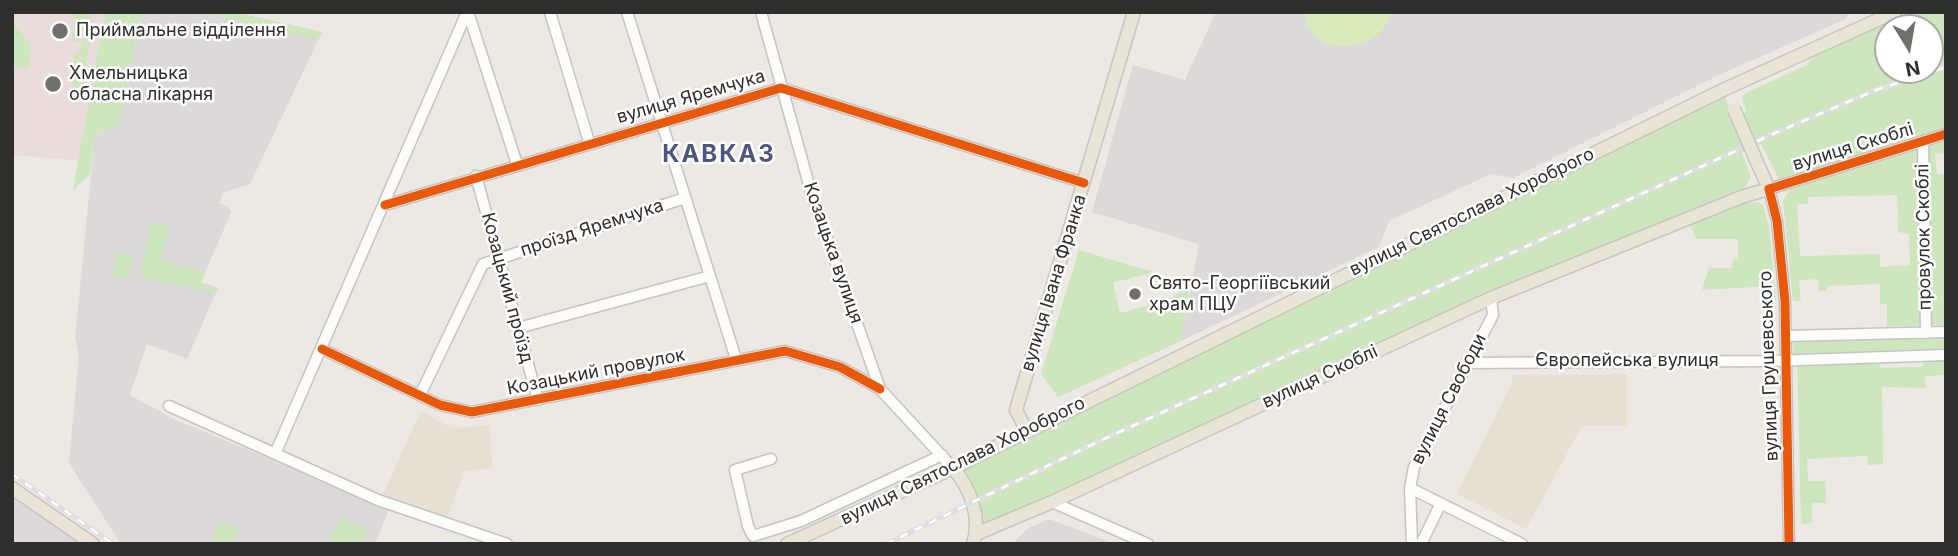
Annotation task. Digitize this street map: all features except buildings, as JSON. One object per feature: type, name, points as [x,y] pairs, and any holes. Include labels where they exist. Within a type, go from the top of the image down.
[{"type":"main road","name":"вулиця Івана Франка","points":[[1027,431],[1016,410],[1135,12]]},
{"type":"main road","name":"вулиця Святослава Хороброго","points":[[787,544],[953,468],[1725,89],[1895,12]]},
{"type":"main road","name":"вулиця Грушевського","points":[[1725,89],[1769,189]]},
{"type":"main road","name":"вулиця Скоблі","points":[[974,539],[1491,298],[1744,196],[1769,189]]},
{"type":"main road","points":[[953,468],[974,505],[974,539]]},
{"type":"main road","points":[[12,488],[93,544]]},
{"type":"street","points":[[468,12],[517,164]]},
{"type":"street","points":[[275,454],[468,12]]},
{"type":"street","points":[[550,12],[589,142]]},
{"type":"street","points":[[627,12],[736,359]]},
{"type":"street","name":"Козацька вулиця","points":[[761,12],[811,192],[880,389],[953,468]]},
{"type":"street","name":"вулиця Яремчука","points":[[385,205],[589,142],[781,88],[1084,183]]},
{"type":"street","name":"вулиця Скоблі","points":[[1769,189],[1946,134]]},
{"type":"street","name":"провулок Скоблі","points":[[1923,141],[1926,332]]},
{"type":"street","name":"Козацький проїзд","points":[[477,176],[538,400]]},
{"type":"street","name":"вулиця Грушевського","points":[[1769,189],[1777,221],[1787,336],[1789,544]]},
{"type":"street","name":"проїзд Яремчука","points":[[483,264],[685,198]]},
{"type":"street","points":[[420,396],[495,242]]},
{"type":"street","points":[[519,328],[710,276]]},
{"type":"street","name":"вулиця Свободи","points":[[1412,544],[1410,488],[1417,460],[1493,314],[1491,298]]},
{"type":"street","points":[[1787,336],[1946,332]]},
{"type":"street","name":"Козацький провулок","points":[[322,349],[440,405],[472,412],[635,383],[736,359],[785,351],[840,367],[880,389]]},
{"type":"street","name":"Європейська вулиця","points":[[1466,363],[1946,355]]},
{"type":"street","points":[[169,406],[382,501],[507,544]]},
{"type":"street","points":[[771,459],[736,470],[748,527],[753,536],[801,521],[942,455]]},
{"type":"street","points":[[1410,488],[1522,544]]},
{"type":"street","points":[[1052,502],[1148,544]]},
{"type":"street","points":[[1421,544],[1441,503]]},
{"type":"shaded area","name":"Хмельницька обласна лікарня","points":[[12,12],[108,12],[80,161],[12,155]]},
{"type":"shaded area","points":[[142,12],[234,12],[322,32],[250,184],[223,193],[219,203],[232,210],[201,282],[218,288],[187,359],[147,344],[130,395],[174,419],[389,509],[375,544],[121,544],[69,463],[79,355],[75,338],[95,135],[119,125]]},
{"type":"shaded area","points":[[1216,12],[1848,12],[1846,19],[1719,75],[1513,178],[1491,174],[1389,221],[1379,247],[1181,341],[1199,244],[1092,212],[1133,65],[1185,80]]},
{"type":"shaded area","points":[[1627,374],[1627,426],[1582,426],[1526,529],[1457,494],[1512,383],[1512,375]]},
{"type":"shaded area","points":[[421,411],[452,428],[490,425],[492,468],[464,471],[447,519],[382,496]]},
{"type":"shaded area","points":[[12,493],[86,544],[12,544]]},
{"type":"shaded area","points":[[1049,519],[1115,544],[1012,544],[1027,529]]},
{"type":"green space","points":[[92,12],[79,42],[72,41],[74,13]]},
{"type":"green space","points":[[105,12],[142,12],[119,125],[95,135],[90,174],[73,190]]},
{"type":"green space","points":[[202,12],[234,12],[322,32],[319,39],[307,38]]},
{"type":"green space","points":[[1303,12],[1392,12],[1380,32],[1371,39],[1360,44],[1337,46],[1316,36]]},
{"type":"green space","points":[[1946,12],[1946,153],[1935,154],[1937,174],[1946,174],[1946,325],[1887,326],[1887,304],[1880,304],[1880,284],[1827,286],[1827,291],[1819,291],[1818,279],[1799,280],[1801,301],[1793,301],[1783,200],[1793,187],[1877,162],[1875,157],[1779,179],[1761,144],[1742,153],[1751,177],[1742,191],[977,527],[958,469],[1723,93],[1734,117],[1746,111],[1742,98],[1745,93],[1807,65],[1818,53],[1874,29],[1874,84],[1944,84],[1944,14],[1907,14]],"holes":[[[1897,195],[1898,232],[1909,234],[1910,265],[1880,267],[1880,254],[1800,256],[1797,204],[1808,204],[1808,197]]]},
{"type":"green space","points":[[93,15],[82,97],[71,95],[74,54],[78,54]]},
{"type":"green space","points":[[12,22],[31,45],[28,70],[12,68]]},
{"type":"green space","points":[[1756,202],[1763,205],[1769,227],[1776,301],[1772,302],[1771,286],[1702,290],[1709,268],[1732,268],[1733,260],[1738,259],[1738,239],[1696,239],[1690,225],[1746,203]]},
{"type":"green space","points":[[151,222],[169,225],[161,260],[205,272],[201,283],[218,288],[216,293],[145,278],[141,271]]},
{"type":"green space","points":[[1079,250],[1153,272],[1113,283],[1120,313],[1168,300],[1190,285],[1181,341],[1058,397],[1041,374]]},
{"type":"green space","points":[[118,252],[133,256],[128,278],[113,275]]},
{"type":"green space","points":[[1946,335],[1946,352],[1794,356],[1794,339]]},
{"type":"green space","points":[[1946,359],[1946,375],[1925,376],[1926,388],[1882,387],[1883,464],[1868,465],[1867,456],[1807,459],[1808,481],[1825,481],[1826,503],[1812,503],[1812,523],[1801,524],[1797,364],[1878,361],[1881,368],[1922,367],[1924,360]]},
{"type":"green space","points":[[342,518],[368,530],[362,544],[340,544],[328,536]]},
{"type":"green space","points":[[220,521],[240,528],[233,544],[212,541]]},
{"type":"railway","points":[[886,544],[1093,444],[1775,133],[1876,90],[1946,67]]},
{"type":"railway","points":[[12,474],[113,544]]},
{"type":"cycle path","points":[[385,205],[781,88],[1084,183]]},
{"type":"cycle path","points":[[1789,544],[1785,301],[1777,221],[1769,189],[1946,134]]},
{"type":"cycle path","points":[[322,349],[440,405],[472,412],[785,351],[840,367],[880,389]]},
{"type":"place","name":"Приймальне відділення","points":[[60,31]]},
{"type":"place","name":"Хмельницька обласна лікарня","points":[[53,84]]},
{"type":"place","name":"Свято-Георгіївський храм ПЦУ","points":[[1135,294]]},
{"type":"district","name":"КАВКАЗ","points":[[719,155]]}]
